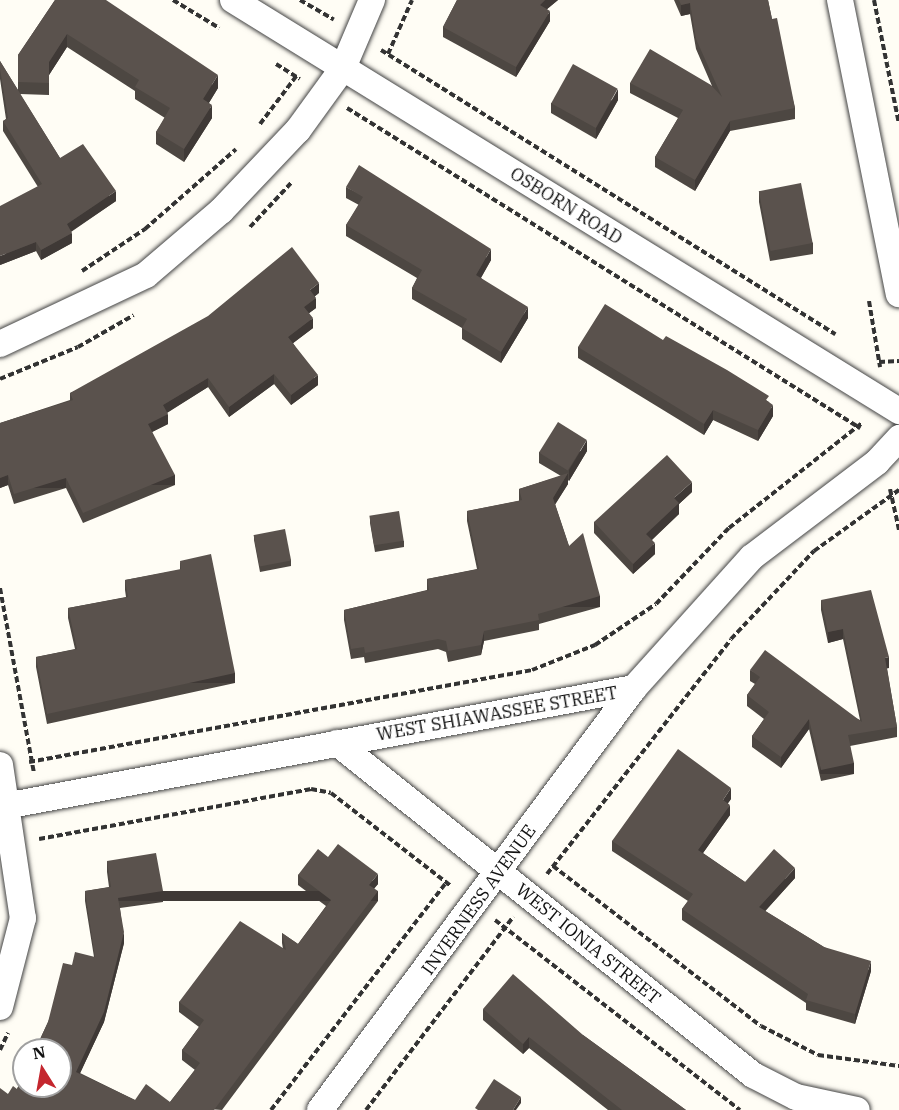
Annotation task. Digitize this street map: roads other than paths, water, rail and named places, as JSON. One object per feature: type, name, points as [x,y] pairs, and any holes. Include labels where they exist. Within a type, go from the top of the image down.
[{"type":"street","name":"OSBORN ROAD","points":[[233,0],[899,411]]},
{"type":"street","points":[[0,344],[146,275],[221,211],[324,94],[343,68],[372,0]]},
{"type":"street","points":[[840,0],[899,294]]},
{"type":"street","name":"WEST SHIAWASSEE STREET","points":[[4,806],[634,688],[752,557],[877,462],[899,438]]},
{"type":"street","name":"INVERNESS AVENUE","points":[[320,1110],[477,906],[634,688]]},
{"type":"street","name":"WEST IONIA STREET","points":[[337,743],[753,1075],[796,1097],[857,1110]]},
{"type":"street","points":[[0,766],[4,806],[16,843],[23,918],[0,1007]]}]
